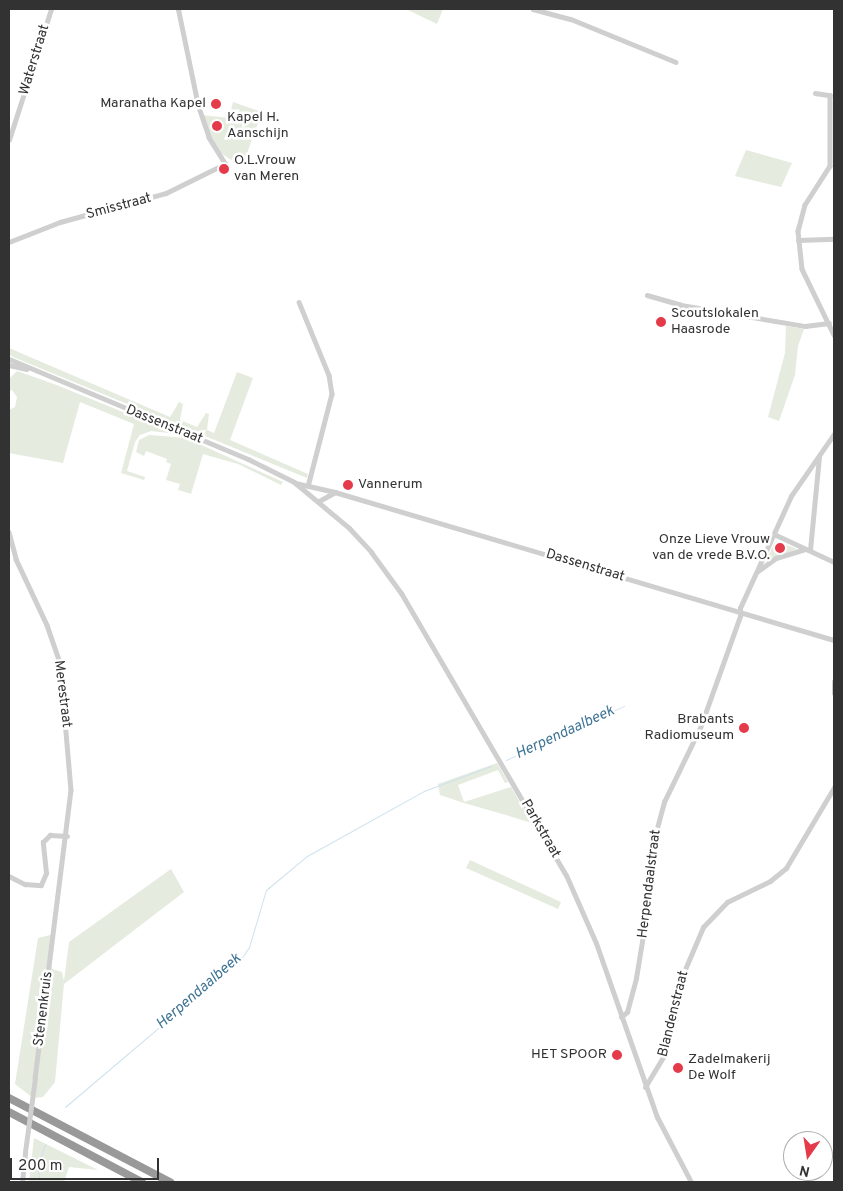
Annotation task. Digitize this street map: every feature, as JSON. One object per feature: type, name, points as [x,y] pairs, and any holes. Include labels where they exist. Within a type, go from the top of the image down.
[{"type":"highway","points":[[9,1098],[170,1182]]},
{"type":"highway","points":[[9,1112],[142,1182]]},
{"type":"street","name":"Waterstraat","points":[[9,140],[51,9]]},
{"type":"street","name":"Smisstraat","points":[[9,242],[48,226],[166,193],[225,164],[209,138],[198,106],[178,9]]},
{"type":"street","points":[[533,9],[571,18],[676,62]]},
{"type":"street","points":[[834,89],[830,95],[830,166],[802,213],[798,240],[802,269],[834,335]]},
{"type":"street","points":[[815,93],[830,95]]},
{"type":"street","points":[[798,240],[834,239]]},
{"type":"street","points":[[647,295],[681,305],[805,326],[829,323]]},
{"type":"street","points":[[300,302],[329,375],[332,394],[308,483],[301,490]]},
{"type":"street","name":"Dassenstraat","points":[[9,359],[232,452],[295,483],[301,490],[318,501]]},
{"type":"street","name":"Dassenstraat","points":[[9,365],[32,370]]},
{"type":"street","name":"Herpendaalstraat","points":[[621,1017],[627,1012],[636,978],[656,826],[674,779],[700,728],[740,612],[791,496],[834,434]]},
{"type":"street","points":[[808,550],[819,455]]},
{"type":"street","name":"Dassenstraat","points":[[295,483],[308,483],[834,640]]},
{"type":"street","points":[[324,489],[327,509]]},
{"type":"street","points":[[318,501],[335,492]]},
{"type":"street","name":"Parkstraat","points":[[318,501],[361,541],[393,582],[546,838],[587,920],[660,1125],[691,1182]]},
{"type":"street","name":"Merestraat","points":[[9,532],[16,559],[55,645],[63,680],[71,790],[67,836]]},
{"type":"street","points":[[774,534],[834,562]]},
{"type":"street","points":[[758,571],[782,556],[808,550]]},
{"type":"street","points":[[834,681],[834,693]]},
{"type":"street","name":"Blandenstraat","points":[[645,1087],[666,1052],[680,981],[703,927],[727,902],[770,881],[786,868],[834,788]]},
{"type":"street","points":[[9,876],[25,884],[41,885],[46,873],[43,842],[50,835],[67,836]]},
{"type":"street","name":"Stenenkruis","points":[[22,1182],[67,836]]},
{"type":"shaded area","points":[[406,9],[443,9],[437,24]]},
{"type":"shaded area","points":[[233,102],[262,112],[246,156],[231,160],[221,153],[211,138],[202,115],[229,118]]},
{"type":"shaded area","points":[[746,150],[792,163],[781,187],[735,176]]},
{"type":"shaded area","points":[[786,326],[804,329],[798,346],[795,375],[779,421],[768,417],[785,353]]},
{"type":"shaded area","points":[[9,348],[170,417],[179,402],[183,404],[180,420],[197,427],[206,413],[209,414],[207,430],[214,433],[237,372],[253,378],[230,440],[308,474],[307,478],[13,357],[9,354]]},
{"type":"shaded area","points":[[17,371],[177,434],[151,431],[140,435],[135,442],[127,471],[145,477],[144,480],[121,473],[134,424],[80,402],[63,463],[9,453],[9,410],[15,407],[17,397],[12,390],[9,391],[9,379]]},
{"type":"shaded area","points":[[149,435],[186,438],[283,482],[281,485],[238,464],[203,454],[191,494],[178,490],[180,484],[166,480],[171,464],[166,462],[167,459],[146,451],[144,456],[136,452],[139,440]]},
{"type":"shaded area","points":[[777,541],[797,549],[766,562],[774,543]]},
{"type":"shaded area","points":[[497,763],[508,782],[505,783],[498,770],[458,785],[464,802],[511,787],[532,823],[440,795],[438,784]]},
{"type":"shaded area","points":[[470,860],[561,902],[558,909],[466,868]]},
{"type":"shaded area","points":[[171,869],[184,892],[64,984],[55,1082],[43,1097],[33,1098],[15,1084],[38,938],[54,934],[49,968],[62,972],[64,981],[69,942]]},
{"type":"shaded area","points":[[34,1138],[98,1170],[69,1167],[64,1182],[29,1182]]},
{"type":"waterway","name":"Herpendaalbeek","points":[[506,760],[624,706]]},
{"type":"waterway","name":"Herpendaalbeek","points":[[65,1107],[243,956],[249,947],[266,890],[307,856],[424,791],[491,766]]},
{"type":"waterway","name":"Herpendaalbeek","points":[[40,1182],[37,1167],[45,1144]]},
{"type":"place","name":"Maranatha Kapel","points":[[216,104]]},
{"type":"place","name":"Kapel H. Aanschijn","points":[[217,126]]},
{"type":"place","name":"O.L.Vrouw van Meren","points":[[224,169]]},
{"type":"place","name":"Scoutslokalen Haasrode","points":[[661,322]]},
{"type":"place","name":"Vannerum","points":[[348,485]]},
{"type":"place","name":"Onze Lieve Vrouw van de vrede B.V.O.","points":[[780,548]]},
{"type":"place","name":"Brabants Radiomuseum","points":[[744,728]]},
{"type":"place","name":"HET SPOOR","points":[[617,1055]]},
{"type":"place","name":"Zadelmakerij De Wolf","points":[[678,1068]]}]
